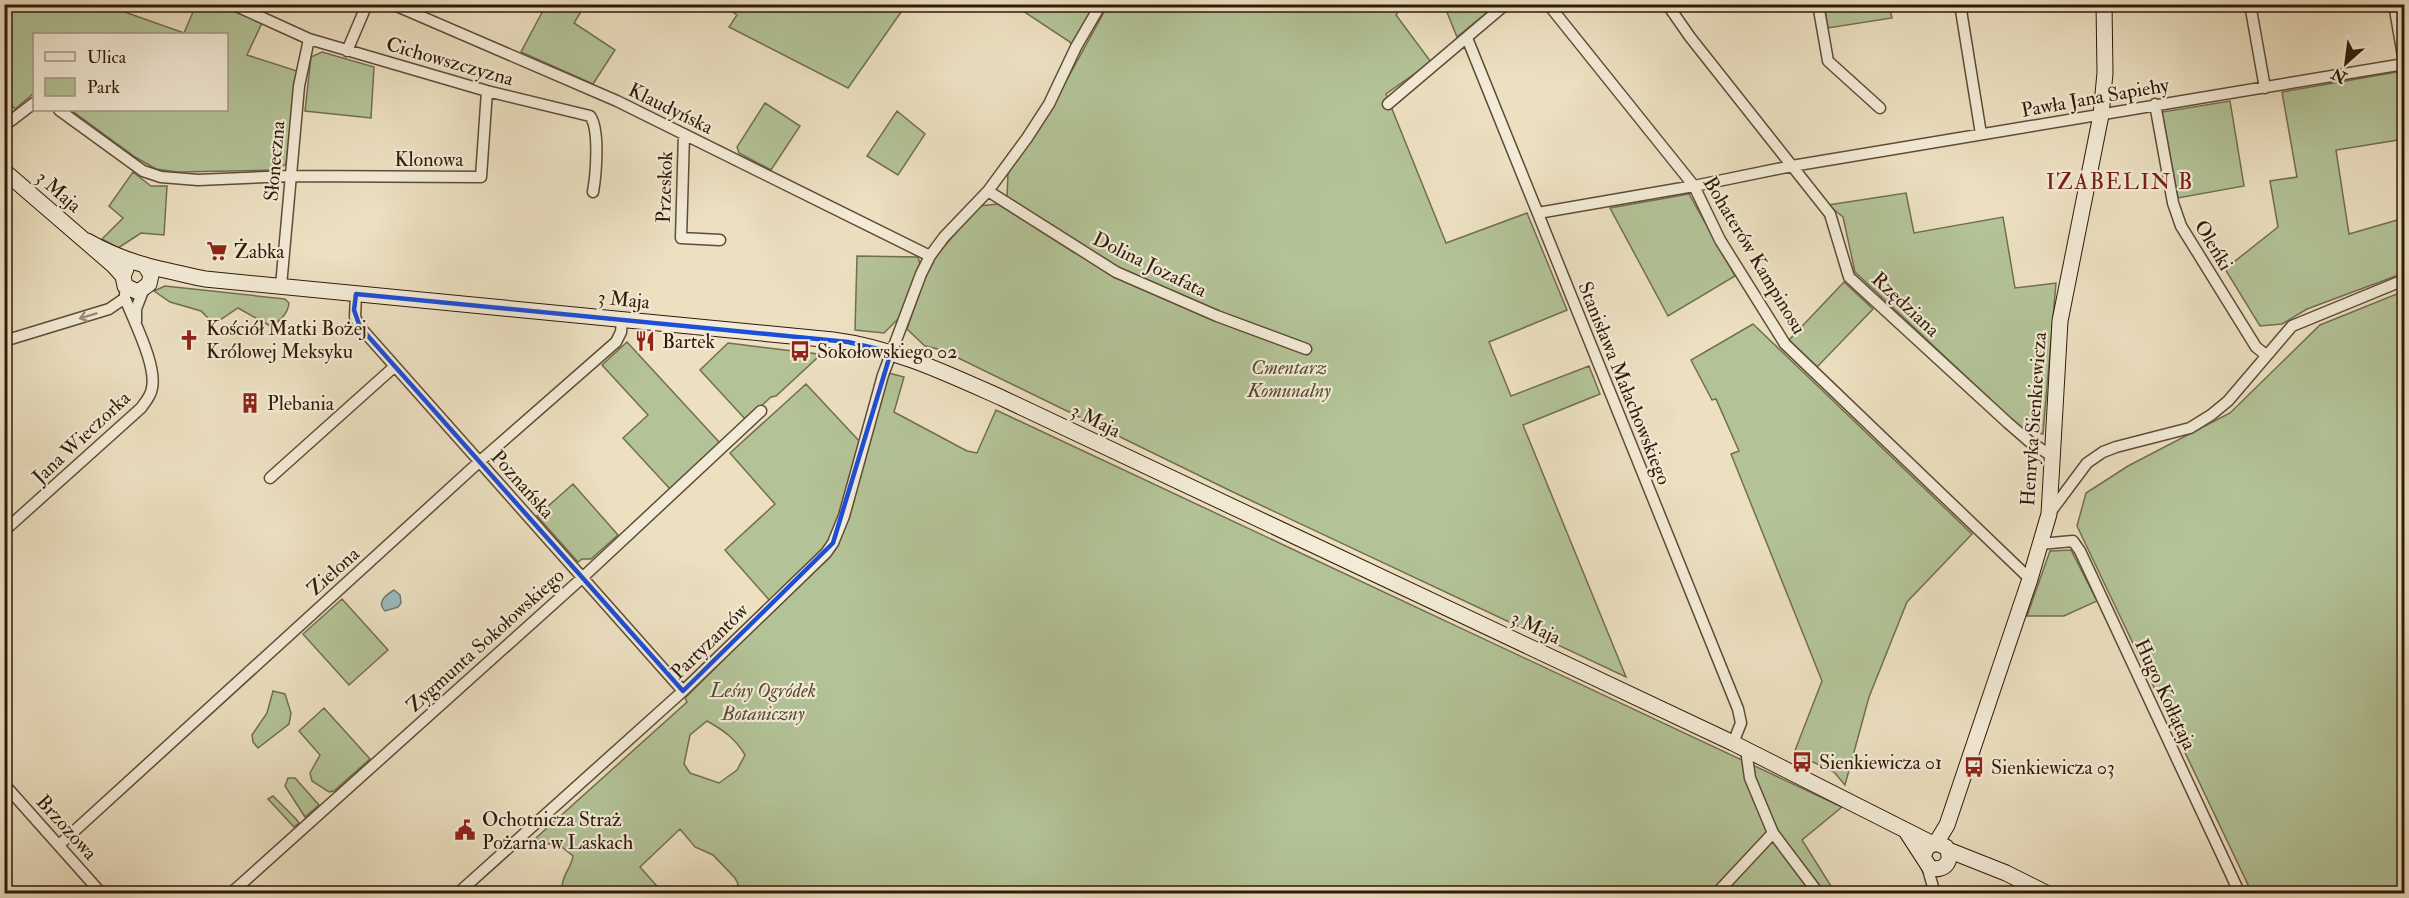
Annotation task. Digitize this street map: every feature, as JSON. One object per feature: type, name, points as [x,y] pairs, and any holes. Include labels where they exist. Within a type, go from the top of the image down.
[{"type":"street","name":"Cichowszczyzna","points":[[232,4],[309,39],[346,51],[487,91],[590,116],[595,126],[593,192]]},
{"type":"street","points":[[346,51],[367,4]]},
{"type":"street","name":"Klaudyńska","points":[[392,4],[617,101],[930,256]]},
{"type":"street","name":"Partyzantów","points":[[457,894],[683,691],[816,563],[833,543],[844,516],[891,352],[921,274],[930,256],[963,215],[988,191],[1028,138],[1049,104],[1076,48],[1101,4]]},
{"type":"street","points":[[1388,104],[1506,4]]},
{"type":"street","name":"Bohaterów Kampinosu","points":[[1548,4],[1694,186],[1720,240],[1785,344],[2030,579]]},
{"type":"street","name":"Rzędziana","points":[[1667,4],[1690,38],[1830,214],[1850,277],[2008,423],[2052,456]]},
{"type":"street","points":[[1818,4],[1828,62],[1880,108]]},
{"type":"street","points":[[1960,4],[1981,134]]},
{"type":"street","name":"Henryka Sienkiewicza","points":[[1934,864],[1925,850],[1940,846],[2030,579],[2049,514],[2060,321],[2101,115],[2105,73],[2104,4]]},
{"type":"street","points":[[2250,4],[2265,88]]},
{"type":"street","points":[[2394,4],[2404,63]]},
{"type":"street","name":"Stanisława Małachowskiego","points":[[1467,38],[1738,709],[1741,723],[1733,743]]},
{"type":"street","name":"Słoneczna","points":[[281,286],[299,86],[309,39]]},
{"type":"street","name":"Pawła Jana Sapiehy","points":[[1538,213],[1694,186],[1792,166],[2404,63]]},
{"type":"street","name":"Klonowa","points":[[291,176],[481,177],[487,91]]},
{"type":"street","points":[[4,126],[33,104]]},
{"type":"street","name":"Oleńki","points":[[2155,104],[2173,203],[2181,226],[2256,347],[2266,356]]},
{"type":"street","points":[[60,111],[142,171],[161,177],[198,180],[291,176]]},
{"type":"street","name":"Przeskok","points":[[684,134],[681,238],[720,240]]},
{"type":"street","name":"3 Maja","points":[[4,171],[87,241],[123,279]]},
{"type":"street","name":"Dolina Jozafata","points":[[988,191],[1116,272],[1217,316],[1306,349]]},
{"type":"street","name":"3 Maja","points":[[87,241],[120,259],[205,279]]},
{"type":"street","points":[[141,265],[151,275],[146,287],[133,291],[123,279],[127,268],[141,265]]},
{"type":"street","name":"Jana Wieczorka","points":[[4,531],[141,408],[150,396],[153,386],[152,373],[136,322],[125,298],[123,279]]},
{"type":"street","name":"3 Maja","points":[[146,287],[171,280],[205,279],[848,342],[891,352],[919,361],[1002,398],[1733,743],[1904,829],[2048,894]]},
{"type":"street","points":[[2049,514],[2087,463],[2116,447],[2190,428],[2228,401],[2292,327],[2404,280]]},
{"type":"street","name":"Jana Wieczorka","points":[[136,322],[136,309],[146,287]]},
{"type":"street","name":"Poznańska","points":[[356,294],[354,310],[356,321],[394,367],[683,691]]},
{"type":"street","points":[[4,341],[109,309],[125,298]]},
{"type":"street","name":"Zielona","points":[[59,845],[479,462],[616,342],[621,333],[622,320]]},
{"type":"street","points":[[270,478],[394,367]]},
{"type":"street","name":"Zygmunta Sokołowskiego","points":[[230,894],[582,578],[761,411]]},
{"type":"street","name":"Hugo Kołłątaja","points":[[2040,544],[2073,541],[2080,551],[2240,894]]},
{"type":"street","points":[[1747,757],[1750,778],[1773,833],[1818,894]]},
{"type":"street","name":"Brzozowa","points":[[4,784],[102,894]]},
{"type":"street","name":"3 Maja","points":[[1904,829],[1934,864],[1989,866]]},
{"type":"street","points":[[1716,894],[1773,833]]},
{"type":"street","points":[[1934,892],[1934,864],[1949,860],[1940,846]]},
{"type":"highlighted area","points":[[356,294],[848,342],[891,352],[833,543],[683,691],[360,327],[354,310]]},
{"type":"green space","points":[[11,5],[105,5],[184,33],[33,33],[33,94],[15,109],[5,98],[5,16]]},
{"type":"green space","points":[[196,5],[222,5],[262,23],[247,55],[297,71],[286,164],[277,170],[177,172],[156,169],[135,157],[72,111],[228,111],[228,33],[184,33]]},
{"type":"green space","points":[[546,5],[585,5],[574,23],[615,50],[593,84],[521,52]]},
{"type":"green space","points":[[722,5],[906,5],[848,88],[729,27],[737,15]]},
{"type":"green space","points":[[1014,5],[1096,5],[1072,47],[1070,42]]},
{"type":"green space","name":"Cmentarz Komunalny","points":[[1108,5],[1403,5],[1396,15],[1431,62],[1386,94],[1446,243],[1527,213],[1567,310],[1489,342],[1511,396],[1589,366],[1600,394],[1523,425],[1626,677],[1235,493],[942,350],[925,346],[907,329],[927,271],[936,256],[979,206],[998,204],[1075,253],[1078,251],[1007,198],[1008,172],[1054,103]]},
{"type":"green space","points":[[1444,5],[1496,5],[1457,37]]},
{"type":"green space","points":[[1824,5],[1889,5],[1892,18],[1828,28]]},
{"type":"green space","points":[[322,52],[374,67],[371,118],[305,111],[311,57]]},
{"type":"green space","points":[[2397,72],[2404,121],[2404,139],[2336,150],[2349,234],[2404,218],[2404,273],[2307,309],[2282,324],[2260,326],[2225,269],[2278,227],[2270,181],[2297,177],[2282,92]]},
{"type":"green space","points":[[2230,101],[2244,186],[2178,198],[2162,112]]},
{"type":"green space","points":[[765,103],[800,126],[771,170],[739,153],[737,147]]},
{"type":"green space","points":[[897,111],[925,134],[898,175],[867,156]]},
{"type":"green space","points":[[133,172],[151,186],[167,186],[164,235],[141,233],[118,248],[102,239],[123,218],[109,206]]},
{"type":"green space","points":[[1906,193],[1914,233],[2003,217],[2015,288],[2056,283],[2043,434],[2022,429],[1855,272],[1843,217],[1828,205]]},
{"type":"green space","points":[[1689,194],[1735,276],[1668,316],[1610,208]]},
{"type":"green space","points":[[857,256],[918,257],[920,264],[904,313],[884,333],[855,330]]},
{"type":"green space","points":[[1844,282],[1873,309],[1817,367],[1789,340]]},
{"type":"green space","points":[[165,286],[285,299],[289,303],[285,314],[272,327],[238,308],[214,324],[201,311],[170,302],[154,291]]},
{"type":"green space","points":[[2404,291],[2404,893],[2252,893],[2077,526],[2086,493],[2128,466],[2230,413],[2320,325]]},
{"type":"green space","points":[[1753,324],[1972,534],[1907,602],[1869,697],[1845,785],[1834,772],[1794,753],[1822,681],[1731,454],[1739,451],[1716,399],[1712,400],[1691,360]]},
{"type":"green space","points":[[627,342],[720,443],[670,489],[623,438],[648,415],[602,365]]},
{"type":"green space","points":[[728,343],[818,354],[816,359],[776,396],[771,397],[746,420],[700,370]]},
{"type":"green space","name":"Leśny Ogródek Botaniczny","points":[[885,372],[904,377],[894,412],[967,451],[977,453],[996,410],[1842,807],[1802,840],[1836,894],[736,893],[738,884],[735,878],[713,855],[695,847],[680,829],[640,867],[663,893],[558,894],[562,889],[563,880],[573,856],[558,844],[544,844],[536,838],[687,702],[685,698],[829,554]],"holes":[[[707,721],[733,739],[745,755],[737,770],[719,783],[690,773],[684,764],[690,735]]]},
{"type":"green space","points":[[806,384],[861,443],[843,511],[824,552],[770,601],[725,550],[775,504],[730,453]]},
{"type":"green space","points":[[573,484],[618,535],[591,559],[582,559],[578,562],[537,516]]},
{"type":"green space","points":[[2071,550],[2097,601],[2064,616],[2027,616],[2050,551]]},
{"type":"green space","points":[[342,599],[388,650],[349,685],[303,634]]},
{"type":"green space","points":[[273,691],[285,694],[291,713],[289,724],[258,748],[253,742],[252,735],[267,713]]},
{"type":"green space","points":[[324,708],[370,759],[334,791],[329,792],[312,781],[310,773],[320,755],[299,731]]},
{"type":"green space","points":[[288,778],[295,778],[319,805],[305,817],[285,786]]},
{"type":"green space","points":[[273,796],[299,823],[294,827],[268,799]]},
{"type":"water","points":[[394,590],[400,595],[401,603],[398,607],[385,611],[381,605],[382,602],[385,596]]},
{"type":"place","name":"Żabka","points":[[217,251]]},
{"type":"place","name":"Kościół Matki Bożej Królowej Meksyku","points":[[189,340]]},
{"type":"place","name":"Bartek","points":[[645,341]]},
{"type":"place","name":"Sokołowskiego 02","points":[[800,351]]},
{"type":"place","name":"Plebania","points":[[250,403]]},
{"type":"place","name":"Sienkiewicza 01","points":[[1802,762]]},
{"type":"place","name":"Sienkiewicza 03","points":[[1974,767]]},
{"type":"place","name":"Ochotnicza Straż Pożarna w Laskach","points":[[465,830]]},
{"type":"district","name":"IZABELIN B","points":[[2120,181]]}]
